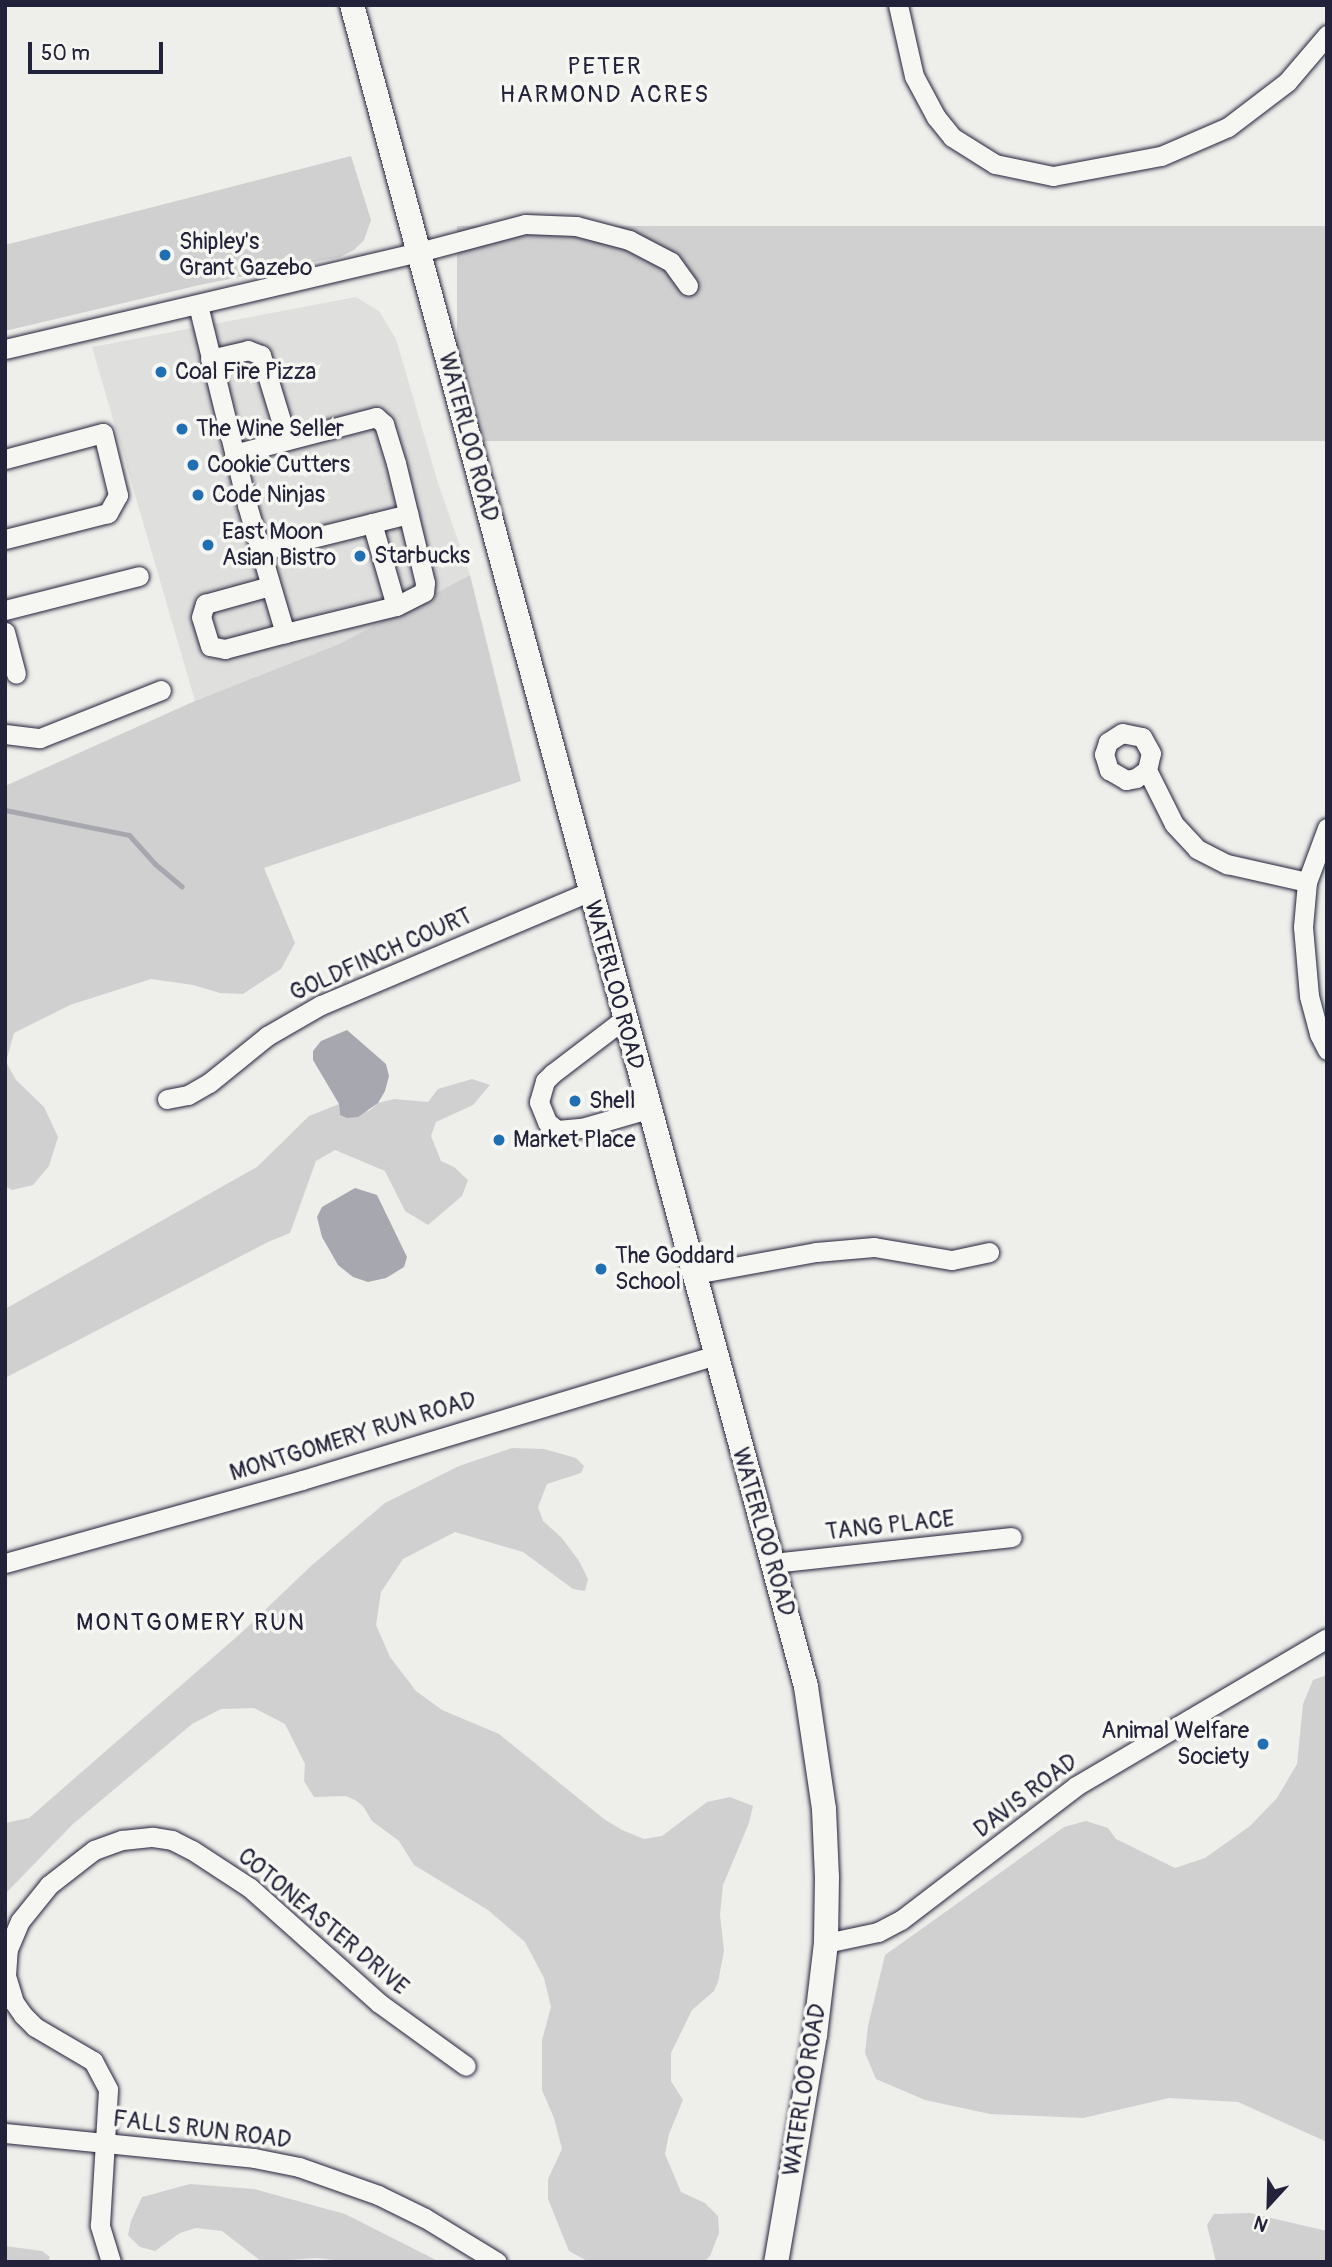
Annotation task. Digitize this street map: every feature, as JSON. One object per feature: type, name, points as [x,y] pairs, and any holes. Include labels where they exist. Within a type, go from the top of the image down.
[{"type":"main road","name":"WATERLOO ROAD","points":[[352,5],[589,892],[806,1688],[816,1748],[827,1864],[826,1943],[815,2035],[776,2262]]},
{"type":"street","points":[[898,5],[914,76],[936,117],[952,137],[995,164],[1053,176],[1161,156],[1219,131],[1256,108],[1287,82],[1327,34]]},
{"type":"street","points":[[5,349],[419,252],[525,224],[576,226],[620,237],[671,261],[688,285]]},
{"type":"street","points":[[198,305],[234,454],[285,634]]},
{"type":"street","points":[[210,359],[252,350],[261,355],[287,440]]},
{"type":"street","points":[[234,454],[370,418],[379,418],[384,424],[425,590],[396,606],[221,650],[210,646],[201,617],[205,604],[270,586]]},
{"type":"street","points":[[5,459],[103,433],[118,495],[108,513],[5,539]]},
{"type":"street","points":[[260,551],[408,514]]},
{"type":"street","points":[[372,523],[396,606]]},
{"type":"street","points":[[5,611],[139,576]]},
{"type":"street","points":[[5,632],[16,674]]},
{"type":"street","points":[[5,734],[47,736],[161,690]]},
{"type":"street","points":[[1147,770],[1174,824],[1197,849],[1227,864],[1307,882]]},
{"type":"street","points":[[1327,828],[1307,882],[1303,928],[1308,996],[1319,1034],[1327,1050]]},
{"type":"street","name":"GOLDFINCH COURT","points":[[167,1099],[188,1095],[209,1083],[267,1036],[321,1005],[589,892]]},
{"type":"street","points":[[624,1019],[553,1073],[545,1081],[540,1102],[547,1122],[556,1130],[582,1128],[648,1109]]},
{"type":"street","points":[[695,1274],[816,1252],[874,1247],[952,1260],[989,1252]]},
{"type":"street","name":"MONTGOMERY RUN ROAD","points":[[5,1563],[302,1480],[715,1355]]},
{"type":"street","name":"TANG PLACE","points":[[773,1563],[1012,1537]]},
{"type":"street","name":"DAVIS ROAD","points":[[826,1943],[878,1932],[901,1920],[1076,1786],[1327,1638]]},
{"type":"street","name":"COTONEASTER DRIVE","points":[[111,2262],[100,2225],[108,2089],[93,2061],[35,2027],[23,2015],[8,1987],[6,1963],[8,1950],[20,1921],[49,1885],[94,1850],[122,1840],[153,1836],[172,1840],[220,1866],[250,1888],[379,2003],[466,2066]]},
{"type":"street","name":"FALLS RUN ROAD","points":[[5,2133],[254,2158],[338,2179],[425,2218],[497,2262]]},
{"type":"shaded area","points":[[351,156],[371,220],[364,240],[354,250],[340,257],[204,284],[5,331],[5,245]]},
{"type":"shaded area","points":[[457,226],[1327,226],[1327,441],[457,441]]},
{"type":"shaded area","points":[[356,297],[379,311],[396,339],[438,483],[470,575],[339,644],[195,701],[92,347]]},
{"type":"shaded area","points":[[470,575],[521,781],[264,868],[295,943],[281,969],[243,994],[220,993],[193,985],[151,979],[70,1005],[14,1033],[6,1062],[16,1080],[44,1107],[58,1137],[49,1166],[33,1185],[12,1190],[5,1186],[5,786],[195,701],[339,644]]},
{"type":"shaded area","points":[[347,1030],[386,1064],[389,1076],[378,1103],[358,1117],[347,1118],[340,1115],[339,1104],[313,1060],[313,1051],[321,1041]]},
{"type":"shaded area","points":[[472,1079],[490,1085],[473,1105],[436,1122],[431,1136],[441,1161],[454,1167],[468,1180],[462,1196],[428,1225],[405,1211],[385,1171],[335,1150],[316,1161],[290,1233],[5,1378],[5,1309],[257,1167],[309,1116],[339,1104],[340,1115],[369,1111],[378,1103],[394,1099],[428,1102],[438,1089]]},
{"type":"shaded area","points":[[355,1188],[377,1195],[407,1257],[404,1267],[386,1278],[368,1282],[353,1277],[338,1265],[322,1237],[317,1217],[322,1207]]},
{"type":"shaded area","points":[[512,1448],[544,1449],[576,1458],[584,1466],[581,1473],[547,1484],[538,1507],[543,1521],[561,1537],[579,1561],[588,1579],[585,1591],[573,1589],[523,1552],[455,1532],[403,1559],[381,1592],[376,1625],[390,1657],[416,1691],[442,1710],[499,1734],[604,1819],[622,1830],[644,1839],[662,1836],[707,1802],[730,1797],[753,1806],[749,1823],[723,1885],[720,1915],[724,1951],[718,1982],[714,1991],[692,2010],[671,2053],[671,2081],[683,2100],[669,2134],[665,2154],[681,2192],[705,2203],[718,2216],[719,2233],[710,2256],[704,2262],[589,2262],[569,2251],[548,2199],[548,2179],[562,2149],[554,2118],[542,2090],[542,2040],[551,2007],[544,1978],[525,1942],[488,1910],[414,1865],[399,1841],[372,1821],[363,1806],[355,1800],[346,1796],[314,1797],[304,1781],[305,1764],[285,1724],[254,1708],[221,1709],[192,1724],[73,1824],[5,1894],[5,1823],[29,1818],[385,1503],[459,1466]]},
{"type":"shaded area","points":[[1327,1675],[1327,2142],[1238,2102],[1169,2098],[1083,2118],[990,2114],[925,2100],[876,2079],[865,2053],[868,2026],[885,1955],[1064,1827],[1086,1821],[1108,1828],[1116,1839],[1175,1868],[1205,1858],[1250,1826],[1277,1798],[1297,1764],[1303,1704],[1313,1680]]},
{"type":"shaded area","points":[[190,2184],[254,2189],[345,2214],[440,2262],[349,2262],[317,2258],[262,2262],[222,2231],[196,2228],[180,2233],[155,2251],[140,2247],[128,2235],[142,2197]]},
{"type":"shaded area","points":[[1250,2213],[1327,2231],[1327,2262],[1216,2262],[1207,2225],[1214,2214]]},
{"type":"shaded area","points":[[5,2246],[42,2251],[50,2257],[48,2262],[5,2262]]},
{"type":"waterway","points":[[5,810],[129,835],[155,864],[182,887]]},
{"type":"place","name":"Shipley's Grant Gazebo","points":[[165,255]]},
{"type":"place","name":"Coal Fire Pizza","points":[[161,372]]},
{"type":"place","name":"The Wine Seller","points":[[182,429]]},
{"type":"place","name":"Cookie Cutters","points":[[193,465]]},
{"type":"place","name":"Code Ninjas","points":[[198,495]]},
{"type":"place","name":"East Moon Asian Bistro","points":[[208,545]]},
{"type":"place","name":"Starbucks","points":[[360,556]]},
{"type":"place","name":"Shell","points":[[575,1101]]},
{"type":"place","name":"Market Place","points":[[499,1140]]},
{"type":"place","name":"The Goddard School","points":[[601,1269]]},
{"type":"place","name":"Animal Welfare Society","points":[[1263,1744]]},
{"type":"district","name":"PETER HARMOND ACRES","points":[[605,81]]},
{"type":"district","name":"MONTGOMERY RUN","points":[[191,1623]]}]
